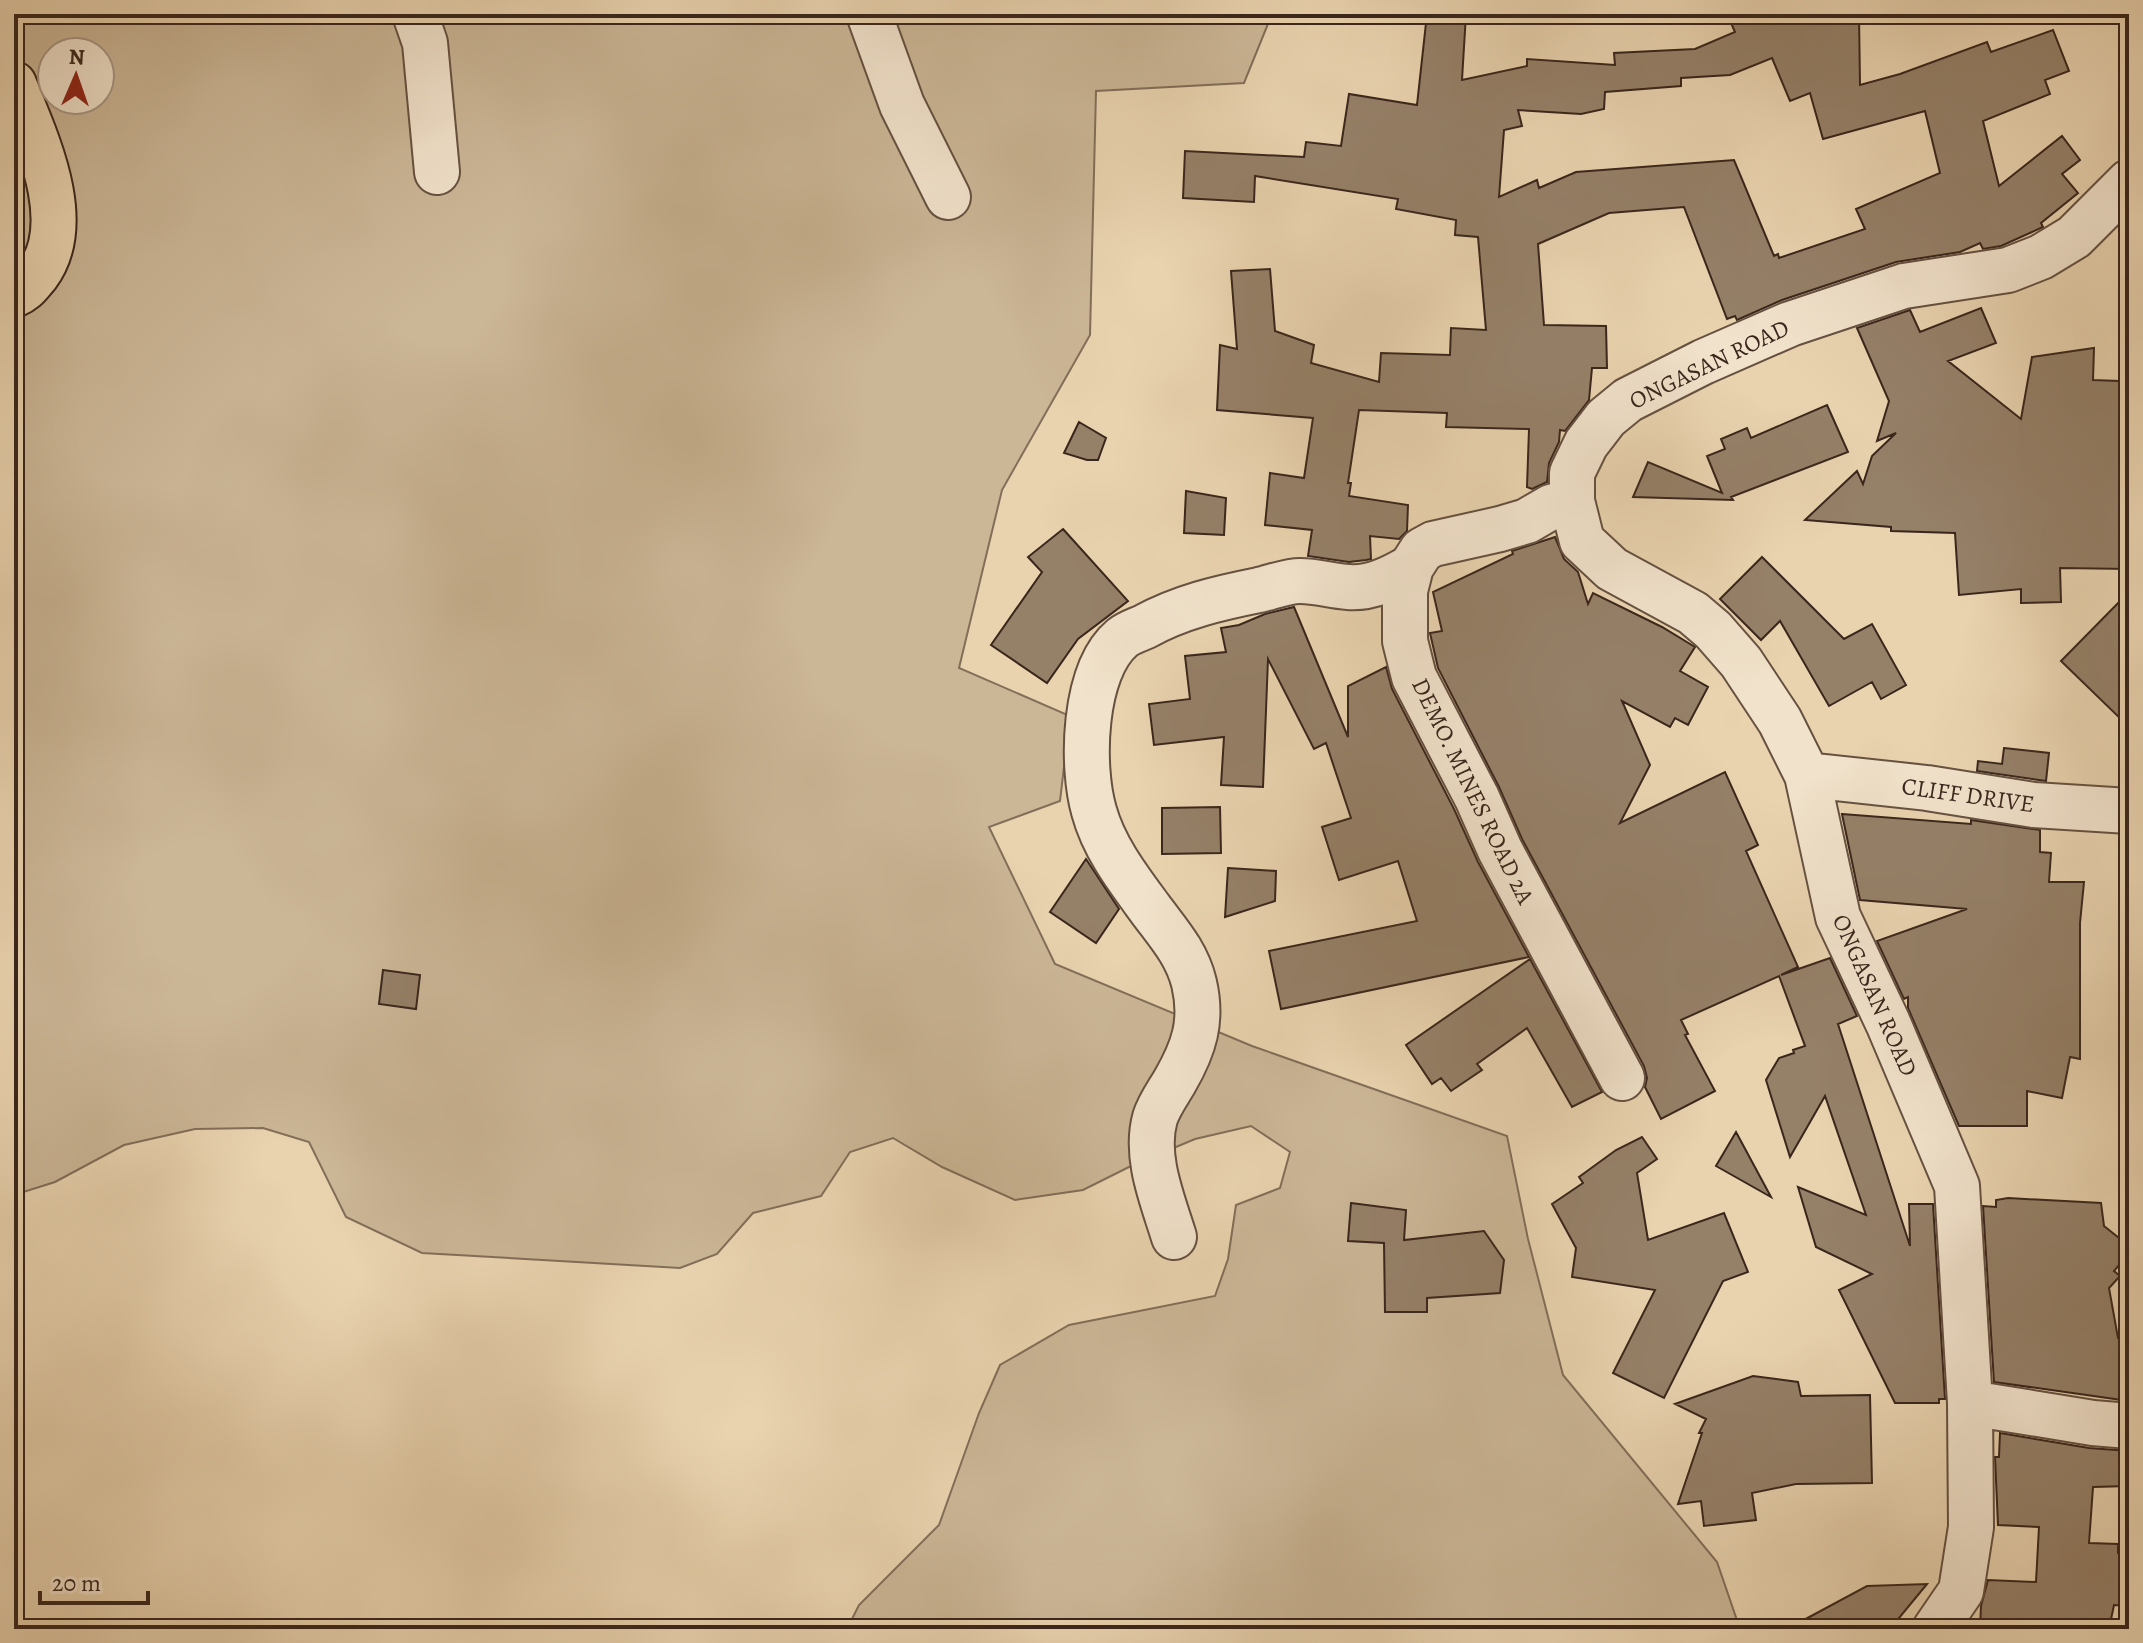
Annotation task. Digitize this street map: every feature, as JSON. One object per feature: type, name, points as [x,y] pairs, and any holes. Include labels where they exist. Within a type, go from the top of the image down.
[{"type":"highway","points":[[14,84],[37,142],[52,196],[53,224],[44,265],[25,290],[14,295]]},
{"type":"street","points":[[415,14],[425,43],[437,172]]},
{"type":"street","points":[[869,14],[902,105],[948,197]]},
{"type":"street","name":"ONGASAN ROAD","points":[[1935,1629],[1966,1610],[1971,1527],[1970,1403],[1957,1186],[1888,1023],[1838,917],[1807,775],[1780,721],[1741,662],[1713,630],[1693,613],[1612,569],[1582,541],[1572,501],[1572,473],[1586,444],[1606,418],[1628,400],[1703,362],[1790,324],[1904,286],[2008,270],[2041,257],[2074,237],[2129,182]]},
{"type":"street","points":[[1174,1237],[1155,1173],[1152,1143],[1155,1119],[1197,1036],[1194,983],[1183,952],[1133,885],[1099,829],[1092,805],[1087,746],[1092,695],[1104,663],[1122,638],[1157,619],[1217,598],[1298,581],[1348,587],[1391,579],[1411,567],[1422,550],[1433,544],[1527,521],[1551,507],[1572,501]]},
{"type":"street","name":"DEMO. MINES ROAD 2A","points":[[1411,567],[1405,591],[1405,641],[1414,677],[1477,798],[1500,850],[1622,1078]]},
{"type":"street","name":"CLIFF DRIVE","points":[[1807,775],[1927,788],[2034,805],[2129,811]]},
{"type":"street","points":[[1970,1403],[2129,1426]]},
{"type":"shaded area","points":[[14,14],[1272,14],[1244,83],[1096,91],[1090,335],[1002,490],[959,668],[1070,716],[1060,801],[989,827],[1055,964],[1252,1046],[1507,1136],[1528,1239],[1563,1375],[1717,1562],[1740,1629],[847,1629],[859,1605],[939,1525],[979,1413],[1000,1365],[1069,1325],[1215,1296],[1228,1259],[1236,1205],[1280,1188],[1290,1152],[1251,1126],[1195,1139],[1083,1190],[1015,1200],[942,1167],[893,1138],[850,1152],[821,1196],[753,1213],[717,1254],[680,1268],[422,1253],[346,1217],[309,1142],[263,1128],[195,1129],[124,1145],[55,1182],[14,1195]]},
{"type":"building","points":[[1427,14],[1466,14],[1462,80],[1527,66],[1527,59],[1615,65],[1614,53],[1695,49],[1735,32],[1727,14],[1859,14],[1860,85],[1900,74],[1987,42],[1991,52],[2053,30],[2069,71],[2045,80],[2050,94],[1983,121],[1999,186],[2062,136],[2080,160],[2062,174],[2078,193],[2041,223],[2043,227],[2001,246],[1983,249],[1980,243],[1960,252],[1896,262],[1782,300],[1737,320],[1735,316],[1727,319],[1684,207],[1609,213],[1538,244],[1544,325],[1606,326],[1607,368],[1592,368],[1589,400],[1565,431],[1560,430],[1559,442],[1549,463],[1547,482],[1532,489],[1527,487],[1529,429],[1446,427],[1447,413],[1359,410],[1348,483],[1351,483],[1349,496],[1408,505],[1407,531],[1399,539],[1370,536],[1371,559],[1349,562],[1308,556],[1312,530],[1265,525],[1270,473],[1304,478],[1313,418],[1217,410],[1220,345],[1237,349],[1231,271],[1270,269],[1275,331],[1314,345],[1311,363],[1379,382],[1381,353],[1450,355],[1451,328],[1486,330],[1478,237],[1455,235],[1456,220],[1396,209],[1398,199],[1255,176],[1254,202],[1183,198],[1185,151],[1304,157],[1306,142],[1341,146],[1349,94],[1417,105]],"holes":[[[1772,58],[1790,101],[1810,93],[1823,139],[1925,111],[1940,173],[1856,209],[1865,229],[1779,258],[1778,254],[1774,256],[1734,160],[1576,172],[1539,188],[1537,180],[1499,197],[1504,130],[1522,126],[1518,110],[1581,114],[1604,109],[1605,92],[1681,86],[1681,78],[1730,75]]]},
{"type":"building","points":[[1981,308],[1996,343],[1948,361],[2021,419],[2032,357],[2094,348],[2093,380],[2119,381],[2121,416],[2129,416],[2129,569],[2060,568],[2061,602],[2021,603],[2021,589],[1959,595],[1955,533],[1891,531],[1891,527],[1805,520],[1857,471],[1863,484],[1872,456],[1896,433],[1877,441],[1889,401],[1857,328],[1910,310],[1920,332]]},
{"type":"building","points":[[1827,405],[1848,452],[1731,497],[1733,500],[1633,497],[1648,462],[1722,493],[1707,456],[1725,449],[1721,439],[1747,428],[1751,438]]},
{"type":"building","points":[[1079,422],[1106,438],[1098,460],[1064,453]]},
{"type":"building","points":[[1186,491],[1226,498],[1224,535],[1184,533]]},
{"type":"building","points":[[1063,529],[1128,601],[1078,639],[1047,683],[991,645],[1042,572],[1028,557]]},
{"type":"building","points":[[1555,537],[1564,559],[1578,572],[1588,604],[1593,593],[1695,647],[1680,671],[1708,687],[1688,725],[1675,718],[1670,727],[1622,701],[1650,765],[1620,823],[1725,772],[1758,845],[1746,851],[1798,967],[1781,975],[1830,958],[1857,1016],[1838,1024],[1910,1246],[1909,1204],[1933,1204],[1945,1399],[1939,1399],[1939,1403],[1895,1403],[1839,1290],[1872,1274],[1816,1247],[1798,1187],[1866,1215],[1825,1096],[1790,1157],[1766,1080],[1779,1058],[1805,1046],[1779,976],[1681,1020],[1688,1034],[1685,1035],[1715,1091],[1661,1119],[1645,1087],[1647,1078],[1644,1066],[1522,839],[1438,668],[1430,633],[1442,631],[1433,592],[1513,554],[1512,551]]},
{"type":"building","points":[[1762,557],[1844,639],[1872,624],[1906,685],[1881,699],[1872,682],[1829,706],[1780,621],[1761,640],[1720,599]]},
{"type":"building","points":[[2129,592],[2129,727],[2061,661]]},
{"type":"building","points":[[1294,607],[1348,737],[1348,686],[1386,667],[1392,689],[1529,957],[1281,1009],[1269,951],[1417,921],[1398,861],[1339,880],[1322,827],[1351,818],[1326,743],[1314,749],[1268,659],[1263,787],[1221,785],[1224,737],[1154,745],[1149,704],[1190,699],[1185,656],[1226,652],[1221,628]]},
{"type":"building","points":[[2004,748],[2049,753],[2046,781],[1977,771],[1978,761],[2002,764]]},
{"type":"building","points":[[1220,807],[1221,853],[1162,854],[1162,808]]},
{"type":"building","points":[[1842,814],[1971,824],[1971,820],[2040,830],[2040,852],[2051,853],[2049,882],[2084,882],[2080,923],[2080,1059],[2070,1057],[2062,1098],[2027,1091],[2027,1126],[1959,1126],[1908,1008],[1908,997],[1904,999],[1877,941],[1967,909],[1860,900]]},
{"type":"building","points":[[1086,859],[1119,909],[1096,943],[1050,912]]},
{"type":"building","points":[[1228,868],[1276,871],[1275,901],[1225,917]]},
{"type":"building","points":[[1530,959],[1602,1092],[1572,1107],[1527,1028],[1477,1064],[1482,1070],[1451,1091],[1441,1078],[1432,1084],[1406,1045]]},
{"type":"building","points":[[383,970],[420,975],[416,1009],[379,1004]]},
{"type":"building","points":[[1736,1132],[1771,1197],[1716,1166]]},
{"type":"building","points":[[1642,1137],[1657,1159],[1637,1173],[1648,1240],[1724,1213],[1748,1272],[1723,1281],[1664,1398],[1613,1373],[1655,1290],[1572,1277],[1576,1248],[1552,1204],[1583,1183],[1579,1177],[1616,1150]]},
{"type":"building","points":[[1996,1200],[2101,1203],[2104,1226],[2129,1246],[2129,1253],[2114,1271],[2120,1276],[2109,1288],[2118,1338],[2129,1337],[2129,1401],[1994,1382],[1983,1206],[1996,1207]]},
{"type":"building","points":[[1351,1203],[1406,1210],[1404,1240],[1484,1231],[1504,1260],[1500,1293],[1427,1298],[1427,1312],[1385,1312],[1384,1243],[1348,1241]]},
{"type":"building","points":[[1753,1376],[1798,1382],[1801,1396],[1870,1395],[1872,1483],[1796,1484],[1752,1493],[1756,1520],[1704,1526],[1701,1501],[1678,1504],[1706,1419],[1675,1404]]},
{"type":"building","points":[[2000,1433],[2089,1448],[2129,1451],[2129,1486],[2093,1487],[2089,1543],[2118,1544],[2118,1553],[2129,1554],[2129,1606],[2114,1605],[2109,1629],[1980,1629],[1981,1606],[1988,1580],[2036,1582],[2039,1527],[1998,1525],[1995,1457],[1999,1457]]},
{"type":"building","points":[[1927,1584],[1890,1629],[1787,1629],[1867,1586]]}]
